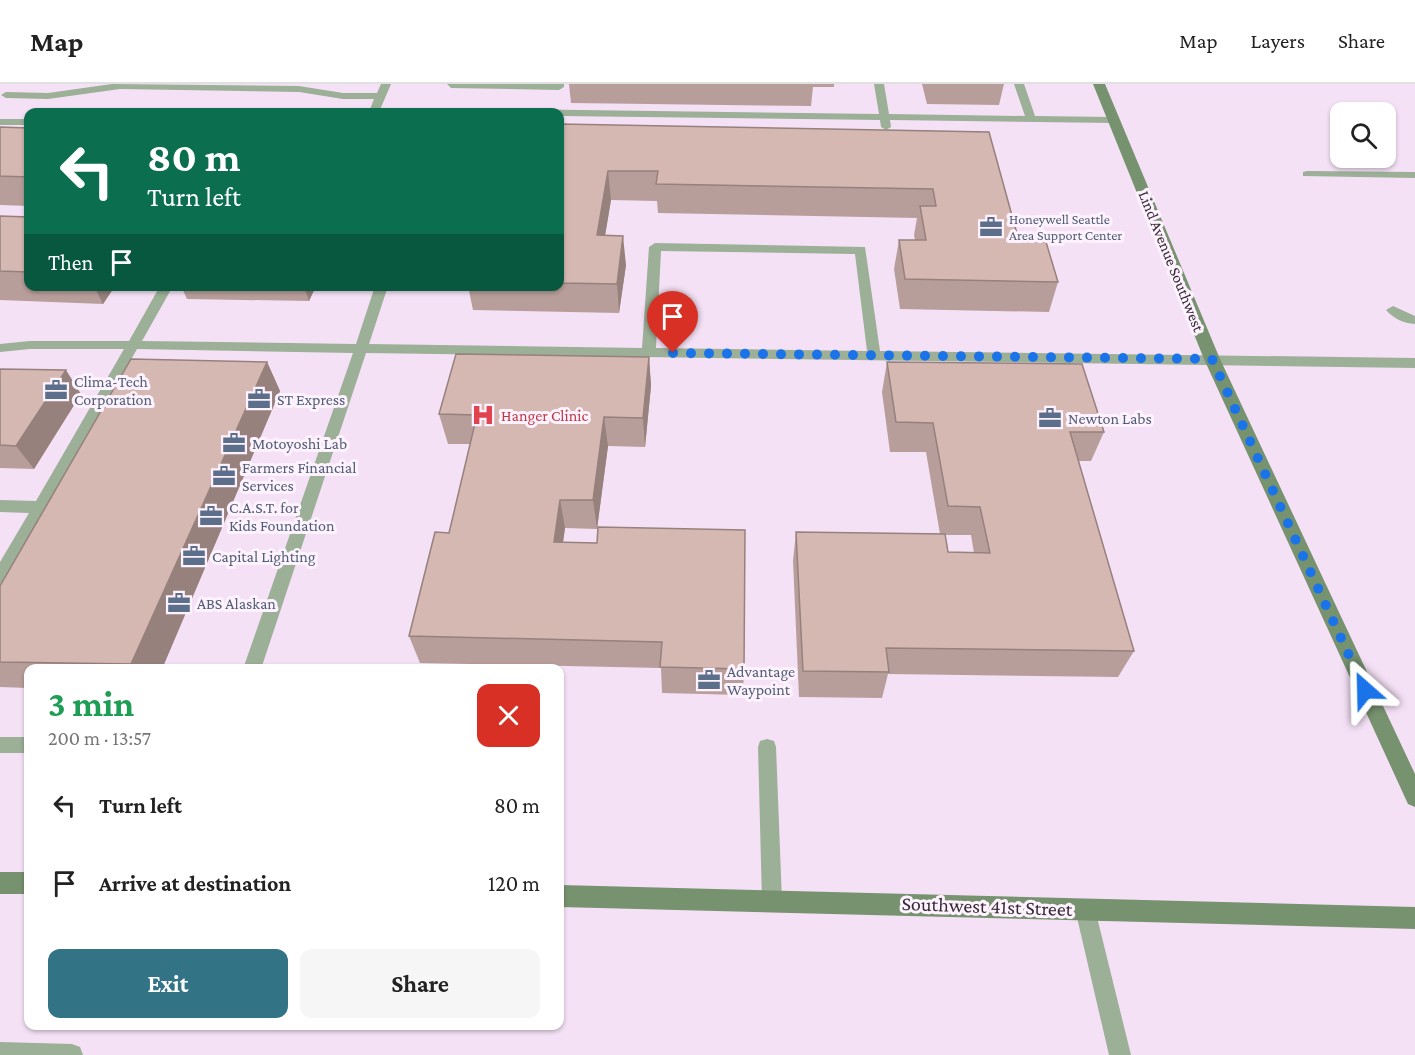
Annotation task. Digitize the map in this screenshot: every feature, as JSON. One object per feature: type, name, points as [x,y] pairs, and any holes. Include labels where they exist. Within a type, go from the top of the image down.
[{"type":"main road","name":"Lind Avenue Southwest","points":[[1099,84],[1212,359],[1415,797]]},
{"type":"main road","points":[[0,883],[24,883]]},
{"type":"main road","name":"Southwest 41st Street","points":[[564,896],[1415,918]]},
{"type":"lane","points":[[376,108],[386,84]]},
{"type":"lane","points":[[446,98],[559,87],[559,84]]},
{"type":"lane","points":[[879,84],[889,142]]},
{"type":"lane","points":[[1019,84],[1031,119]]},
{"type":"lane","points":[[3,91],[16,85]]},
{"type":"lane","points":[[3,91],[48,96],[120,86],[299,89],[343,96],[381,96]]},
{"type":"lane","points":[[446,98],[527,108]]},
{"type":"lane","points":[[564,112],[1114,120]]},
{"type":"lane","points":[[0,122],[24,122]]},
{"type":"lane","points":[[1307,174],[1415,175]]},
{"type":"lane","points":[[649,353],[655,247],[861,250],[874,356]]},
{"type":"lane","points":[[0,577],[163,291]]},
{"type":"lane","points":[[254,664],[380,291]]},
{"type":"lane","points":[[1392,310],[1406,319],[1415,320]]},
{"type":"lane","points":[[0,348],[30,345],[133,345],[1415,363]]},
{"type":"lane","points":[[0,506],[40,507]]},
{"type":"lane","points":[[0,745],[24,745]]},
{"type":"lane","points":[[767,747],[772,901]]},
{"type":"lane","points":[[1085,909],[1120,1055]]},
{"type":"lane","points":[[0,1053],[72,1055]]},
{"type":"building","points":[[564,124],[989,132],[1019,241],[1046,242],[1058,282],[905,279],[899,240],[926,240],[920,206],[936,206],[933,189],[656,184],[658,171],[608,171],[597,235],[623,236],[617,284],[564,283]]},
{"type":"building","points":[[0,127],[24,128],[24,177],[0,176]]},
{"type":"building","points":[[0,216],[24,217],[24,272],[0,271]]},
{"type":"building","points":[[456,354],[649,357],[643,418],[604,417],[593,500],[560,500],[554,542],[597,543],[598,527],[745,530],[744,669],[660,667],[662,642],[409,636],[435,532],[449,533],[477,415],[439,414]]},
{"type":"building","points":[[131,359],[267,362],[131,664],[0,662],[0,586]]},
{"type":"building","points":[[887,362],[1082,364],[1104,432],[1070,432],[1134,651],[886,648],[889,672],[803,671],[796,532],[945,534],[948,552],[990,553],[980,507],[948,506],[933,423],[896,422]]},
{"type":"building","points":[[0,369],[66,370],[16,446],[0,445]]},
{"type":"place","name":"Honeywell Seattle Area Support Center","points":[[991,227]]},
{"type":"place","name":"Clima-Tech Corporation","points":[[56,390]]},
{"type":"place","name":"ST Express","points":[[259,399]]},
{"type":"place","name":"Hanger Clinic","points":[[483,415]]},
{"type":"place","name":"Newton Labs","points":[[1050,418]]},
{"type":"place","name":"Motoyoshi Lab","points":[[234,443]]},
{"type":"place","name":"Farmers Financial Services","points":[[224,476]]},
{"type":"place","name":"C.A.S.T. for Kids Foundation","points":[[211,516]]},
{"type":"place","name":"Capital Lighting","points":[[194,556]]},
{"type":"place","name":"ABS Alaskan","points":[[179,603]]},
{"type":"place","name":"Advantage Waypoint","points":[[709,680]]},
{"type":"route","points":[[673,353],[1212,359],[1365,690]]}]
